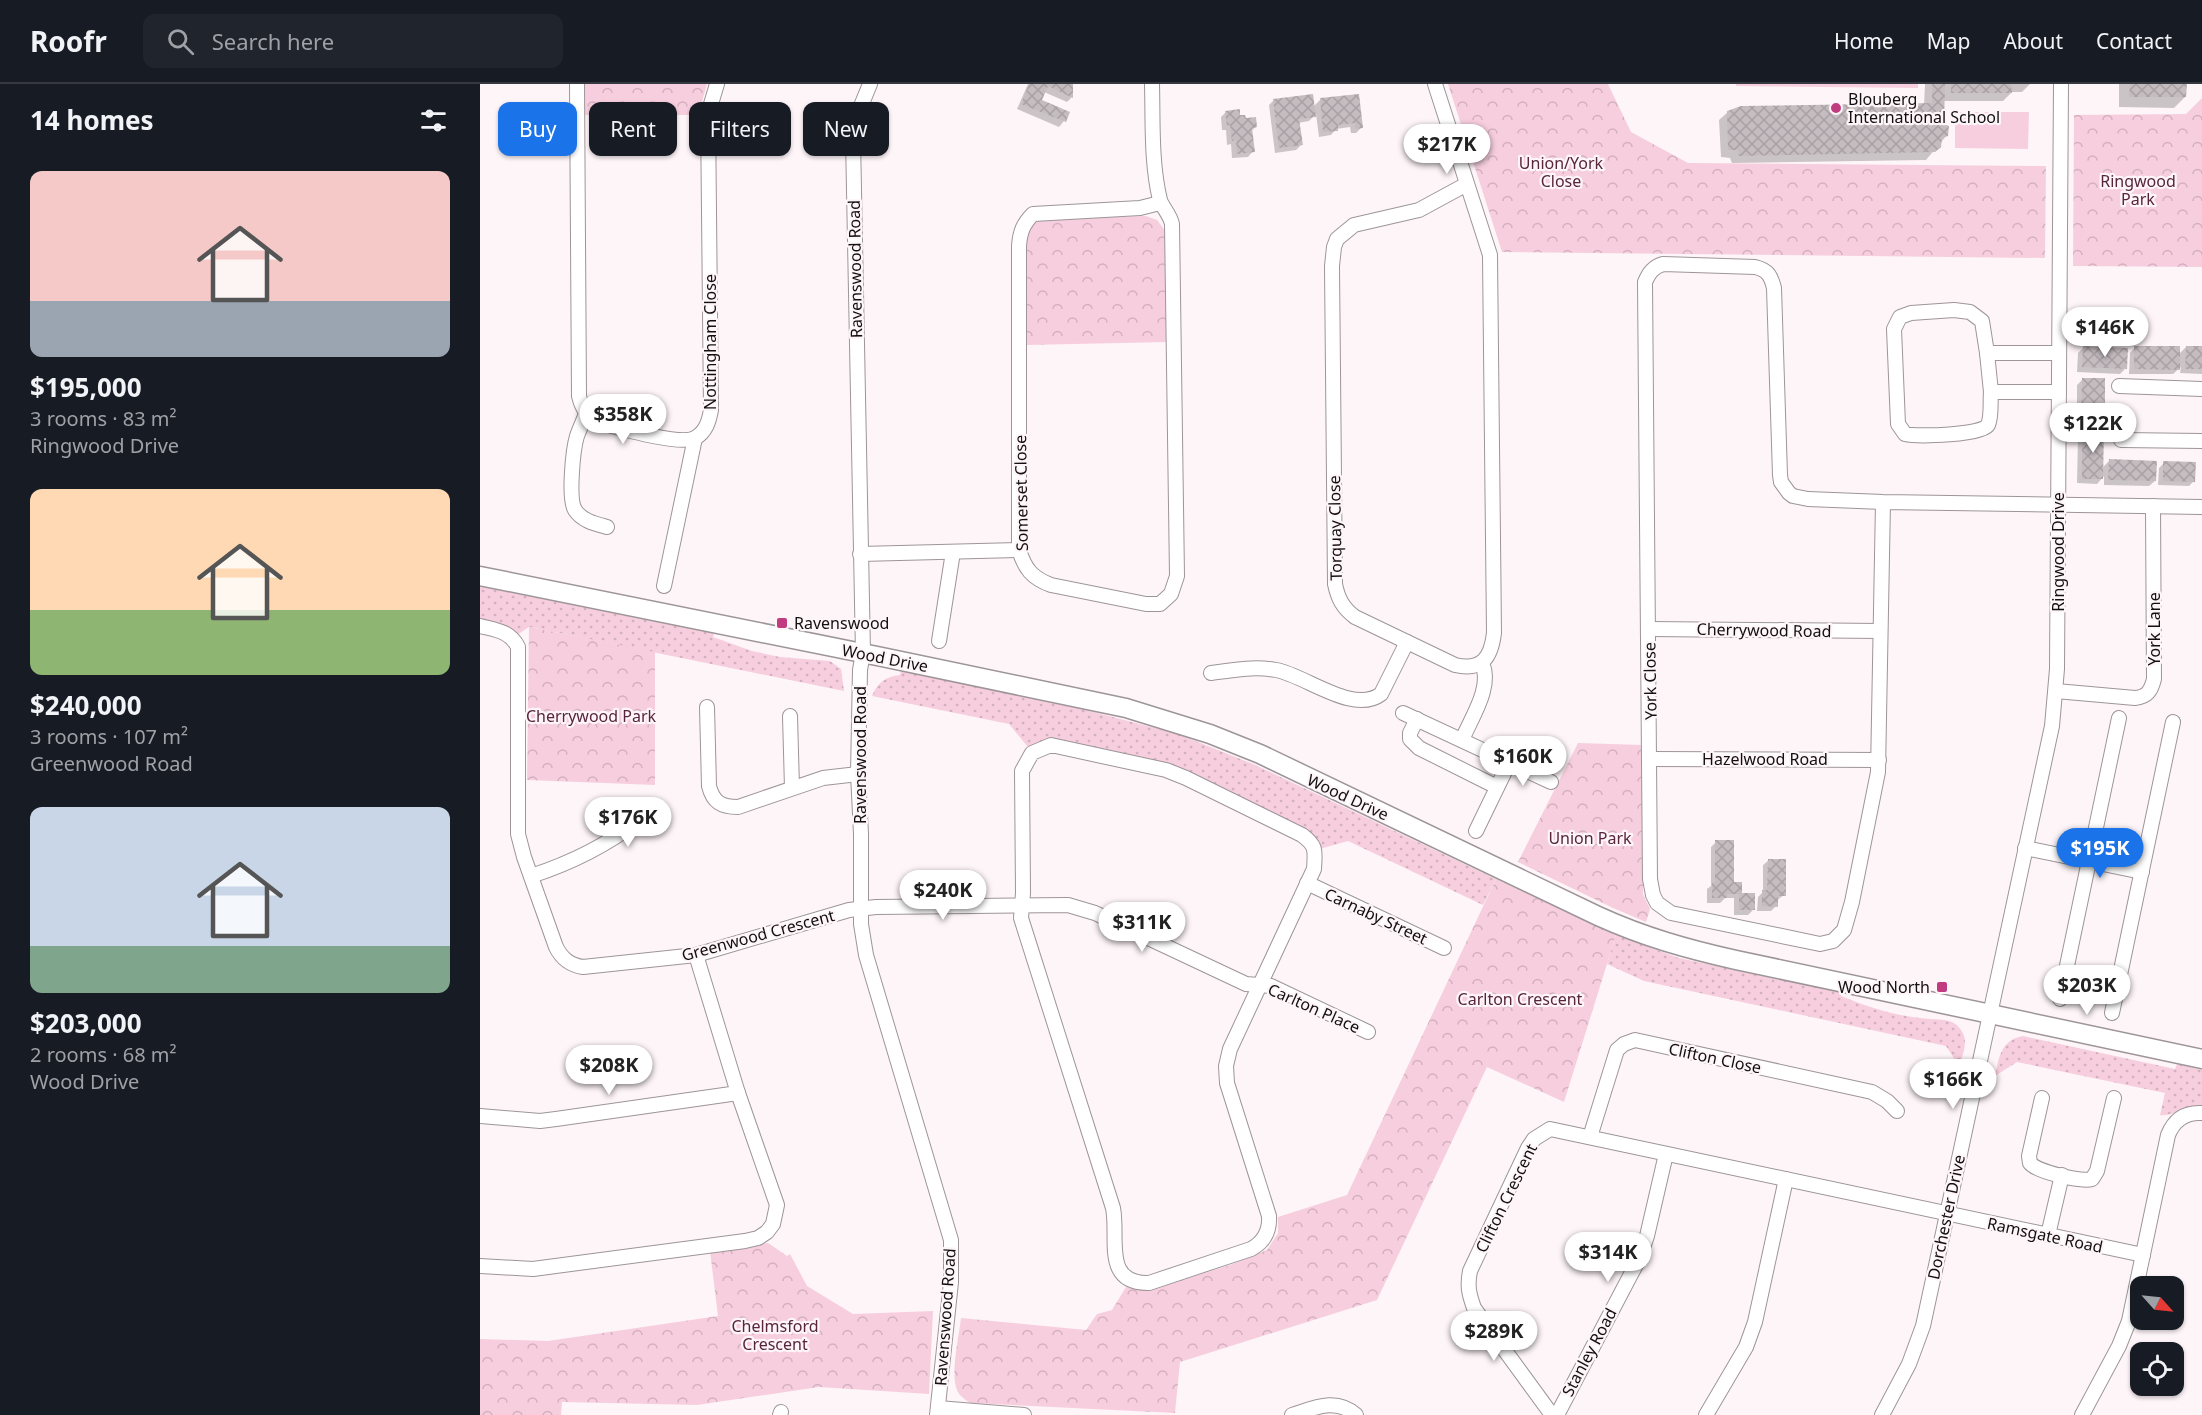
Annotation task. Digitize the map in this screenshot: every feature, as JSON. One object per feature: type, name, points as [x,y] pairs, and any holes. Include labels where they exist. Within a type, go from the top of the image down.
[{"type":"street","points":[[577,84],[579,396],[581,406],[586,414],[597,423],[660,437],[687,440],[696,438]]},
{"type":"street","name":"Nottingham Close","points":[[664,586],[696,438],[709,423],[711,410],[708,114],[717,84]]},
{"type":"street","name":"Ravenswood Road","points":[[870,84],[861,106],[853,138],[863,652],[860,670],[858,774],[861,924],[866,955],[951,1240],[951,1282],[938,1412]]},
{"type":"street","name":"Somerset Close","points":[[1152,84],[1153,145],[1160,203],[1169,214],[1172,224],[1177,576],[1174,587],[1164,602],[1146,604],[1051,585],[1039,580],[1025,567],[1019,550],[1020,232],[1024,223],[1033,214],[1140,208],[1160,203]]},
{"type":"street","points":[[1435,84],[1490,255],[1494,633],[1491,650],[1482,663],[1485,675],[1483,691],[1462,740]]},
{"type":"street","name":"Ringwood Drive","points":[[1989,1013],[2052,726],[2056,691],[2061,84]]},
{"type":"street","name":"Torquay Close","points":[[1467,184],[1419,210],[1354,225],[1337,239],[1334,247],[1332,278],[1335,584],[1341,603],[1355,617],[1455,664],[1472,667],[1482,663]]},
{"type":"street","name":"York Close","points":[[1883,502],[1879,760],[1854,891],[1844,930],[1833,941],[1820,944],[1671,913],[1657,903],[1650,879],[1651,759],[1645,282],[1647,276],[1657,266],[1663,264],[1755,267],[1768,272],[1774,288],[1781,482],[1789,493],[1799,498],[1883,502],[2202,507]]},
{"type":"street","points":[[1954,310],[1975,313],[1982,321],[1987,353],[1991,392],[1989,423],[1982,430],[1909,436],[1902,432],[1898,424],[1894,328],[1900,317],[1911,313],[1954,310]]},
{"type":"street","points":[[1987,353],[2059,353]]},
{"type":"street","points":[[2119,387],[2202,389]]},
{"type":"street","points":[[1991,392],[2059,392]]},
{"type":"street","points":[[586,414],[577,437],[571,495],[573,508],[590,522],[607,527]]},
{"type":"street","points":[[2121,440],[2202,441]]},
{"type":"street","name":"York Lane","points":[[2056,691],[2135,698],[2145,696],[2151,689],[2154,679],[2153,506]]},
{"type":"street","points":[[860,554],[1019,550]]},
{"type":"street","points":[[939,641],[953,552]]},
{"type":"street","name":"Wood Drive","points":[[480,576],[863,652],[1126,708],[1210,734],[1260,754],[1646,937],[1685,948],[2202,1059]]},
{"type":"street","points":[[480,626],[507,633],[518,647],[518,834],[531,876],[563,866],[592,852],[639,820]]},
{"type":"street","name":"Cherrywood Road","points":[[1649,628],[1880,631]]},
{"type":"street","points":[[1211,673],[1247,669],[1279,670],[1338,695],[1365,700],[1373,699],[1385,688],[1407,642]]},
{"type":"street","points":[[707,707],[709,786],[712,797],[719,804],[738,807],[823,778],[858,774]]},
{"type":"street","points":[[1403,713],[1551,782]]},
{"type":"street","points":[[790,716],[792,789]]},
{"type":"street","points":[[2060,999],[2119,718]]},
{"type":"street","points":[[1417,719],[1410,733],[1410,739],[1419,748],[1497,787]]},
{"type":"street","points":[[2112,1012],[2173,722]]},
{"type":"street","points":[[1051,745],[1166,770],[1302,835],[1311,842],[1315,851],[1314,869],[1307,883],[1230,1048],[1226,1075],[1269,1216],[1268,1230],[1261,1242],[1251,1250],[1149,1283],[1134,1282],[1122,1273],[1115,1260],[1116,1230],[1113,1208],[1021,918],[1022,771],[1032,753],[1051,745]]},
{"type":"street","name":"Hazelwood Road","points":[[1651,759],[1879,760]]},
{"type":"street","points":[[1476,831],[1509,763]]},
{"type":"street","points":[[2025,848],[2142,872]]},
{"type":"street","name":"Greenwood Crescent","points":[[531,876],[560,955],[567,962],[583,968],[696,955],[849,910],[1022,904]]},
{"type":"street","name":"Carnaby Street","points":[[1307,883],[1444,948]]},
{"type":"street","name":"Carlton Place","points":[[1022,904],[1068,905],[1082,908],[1246,984],[1271,986],[1368,1032]]},
{"type":"street","points":[[480,1266],[533,1269],[758,1238],[773,1224],[777,1205],[738,1094],[696,955]]},
{"type":"street","name":"Dorchester Drive","points":[[1882,1415],[1917,1346],[1948,1214],[1989,1013]]},
{"type":"street","name":"Clifton Close","points":[[1590,1137],[1617,1050],[1623,1044],[1635,1040],[1872,1092],[1887,1101],[1897,1112]]},
{"type":"street","points":[[480,1116],[556,1119],[738,1094]]},
{"type":"street","points":[[2042,1098],[2029,1160],[2037,1169],[2084,1180],[2095,1176],[2114,1098]]},
{"type":"street","points":[[2082,1415],[2125,1333],[2168,1135],[2175,1122],[2181,1117],[2202,1113]]},
{"type":"street","name":"Clifton Crescent","points":[[1554,1415],[1474,1308],[1468,1291],[1470,1272],[1534,1139],[1550,1129],[1948,1214]]},
{"type":"street","name":"Stanley Road","points":[[1554,1415],[1639,1259],[1647,1236],[1666,1154]]},
{"type":"street","points":[[2048,1235],[2062,1175]]},
{"type":"street","points":[[1706,1415],[1746,1347],[1755,1322],[1785,1179]]},
{"type":"street","name":"Ramsgate Road","points":[[1948,1214],[2143,1255]]},
{"type":"street","points":[[1292,1415],[1335,1404],[1349,1409],[1356,1415]]},
{"type":"street","points":[[938,1412],[1024,1415]]},
{"type":"green space","points":[[583,84],[707,84],[702,102],[689,102],[689,115],[677,115],[677,102],[589,102],[589,115],[583,115]]},
{"type":"green space","name":"Union/York Close","points":[[1448,84],[1608,84],[1631,132],[1688,163],[2046,166],[2045,258],[1502,252]]},
{"type":"green space","points":[[1736,84],[1918,84],[1918,88],[1736,86]]},
{"type":"green space","name":"Ringwood Park","points":[[2202,98],[2202,267],[2073,266],[2074,115],[2186,114]]},
{"type":"green space","points":[[1955,112],[2029,112],[2028,149],[1955,148]]},
{"type":"green space","points":[[1146,216],[1157,220],[1167,233],[1169,342],[1026,345],[1024,237],[1034,222],[1045,218]]},
{"type":"green space","points":[[480,586],[714,633],[713,637],[752,651],[780,657],[830,661],[841,669],[844,691],[529,627],[514,637],[480,624]]},
{"type":"green space","name":"Cherrywood Park","points":[[529,627],[655,652],[655,785],[527,780]]},
{"type":"green space","points":[[901,671],[1086,710],[1178,734],[1253,764],[1496,879],[1483,905],[1348,841],[1316,850],[1187,777],[1050,744],[1032,752],[1009,724],[872,696],[883,681],[900,675]]},
{"type":"green space","name":"Union Park","points":[[1578,743],[1642,745],[1643,894],[1650,909],[1646,922],[1518,862]]},
{"type":"green space","name":"Carlton Crescent","points":[[1496,879],[1616,935],[1564,1102],[1487,1067],[1377,1300],[1180,1362],[1175,1413],[970,1403],[961,1396],[957,1390],[954,1375],[961,1318],[1086,1330],[1097,1314],[1112,1310],[1126,1287],[1150,1290],[1230,1265],[1267,1250],[1278,1233],[1278,1217],[1347,1195]]},
{"type":"green space","points":[[1616,935],[1679,958],[1842,993],[1841,996],[1896,1014],[1952,1022],[1958,1026],[1965,1039],[1959,1066],[1946,1046],[1644,981],[1607,964]]},
{"type":"green space","points":[[2023,1036],[2175,1069],[2177,1064],[2202,1070],[2202,1106],[2160,1115],[2165,1093],[2017,1062],[1995,1076],[2002,1050],[2010,1041]]},
{"type":"green space","name":"Chelmsford Crescent","points":[[768,1243],[787,1256],[790,1254],[807,1286],[853,1314],[933,1311],[929,1394],[819,1387],[697,1405],[562,1402],[561,1415],[480,1415],[480,1339],[548,1341],[718,1316],[710,1251]]},
{"type":"building","points":[[1029,84],[1073,84],[1073,98],[1048,86],[1042,100],[1070,112],[1066,122],[1021,104]]},
{"type":"building","points":[[1932,84],[1945,84],[1944,124],[1949,126],[1948,136],[1942,138],[1941,147],[1935,152],[1739,156],[1738,150],[1728,150],[1727,111],[1741,106],[1932,103]]},
{"type":"building","points":[[1951,84],[2011,84],[2012,93],[1951,93]]},
{"type":"building","points":[[2130,84],[2187,84],[2186,97],[2129,97]]},
{"type":"building","points":[[1313,94],[1316,117],[1299,119],[1303,145],[1279,148],[1273,99]]},
{"type":"building","points":[[1359,94],[1363,128],[1355,129],[1355,123],[1338,125],[1338,131],[1323,132],[1320,98]]},
{"type":"building","points":[[1240,109],[1240,115],[1245,115],[1246,118],[1256,117],[1257,127],[1252,128],[1255,152],[1237,154],[1236,140],[1232,141],[1225,111]]},
{"type":"building","points":[[2083,346],[2128,348],[2127,369],[2082,367]]},
{"type":"building","points":[[2134,346],[2180,346],[2180,370],[2134,369]]},
{"type":"building","points":[[2186,346],[2202,346],[2202,369],[2185,369]]},
{"type":"building","points":[[2082,378],[2105,378],[2105,425],[2081,424]]},
{"type":"building","points":[[2082,430],[2104,430],[2103,479],[2082,479]]},
{"type":"building","points":[[2109,459],[2157,461],[2156,481],[2108,480]]},
{"type":"building","points":[[2163,461],[2196,462],[2195,482],[2163,481]]},
{"type":"building","points":[[1715,840],[1734,840],[1734,882],[1742,882],[1742,893],[1755,893],[1755,910],[1739,910],[1739,894],[1727,894],[1727,898],[1712,898],[1712,882],[1715,882]]},
{"type":"building","points":[[1768,859],[1786,859],[1786,896],[1778,896],[1778,907],[1762,906],[1762,890],[1767,890]]},
{"type":"place","name":"Blouberg International School","points":[[1836,108]]},
{"type":"place","name":"Ravenswood","points":[[782,623]]},
{"type":"place","name":"Wood North","points":[[1942,987]]}]
